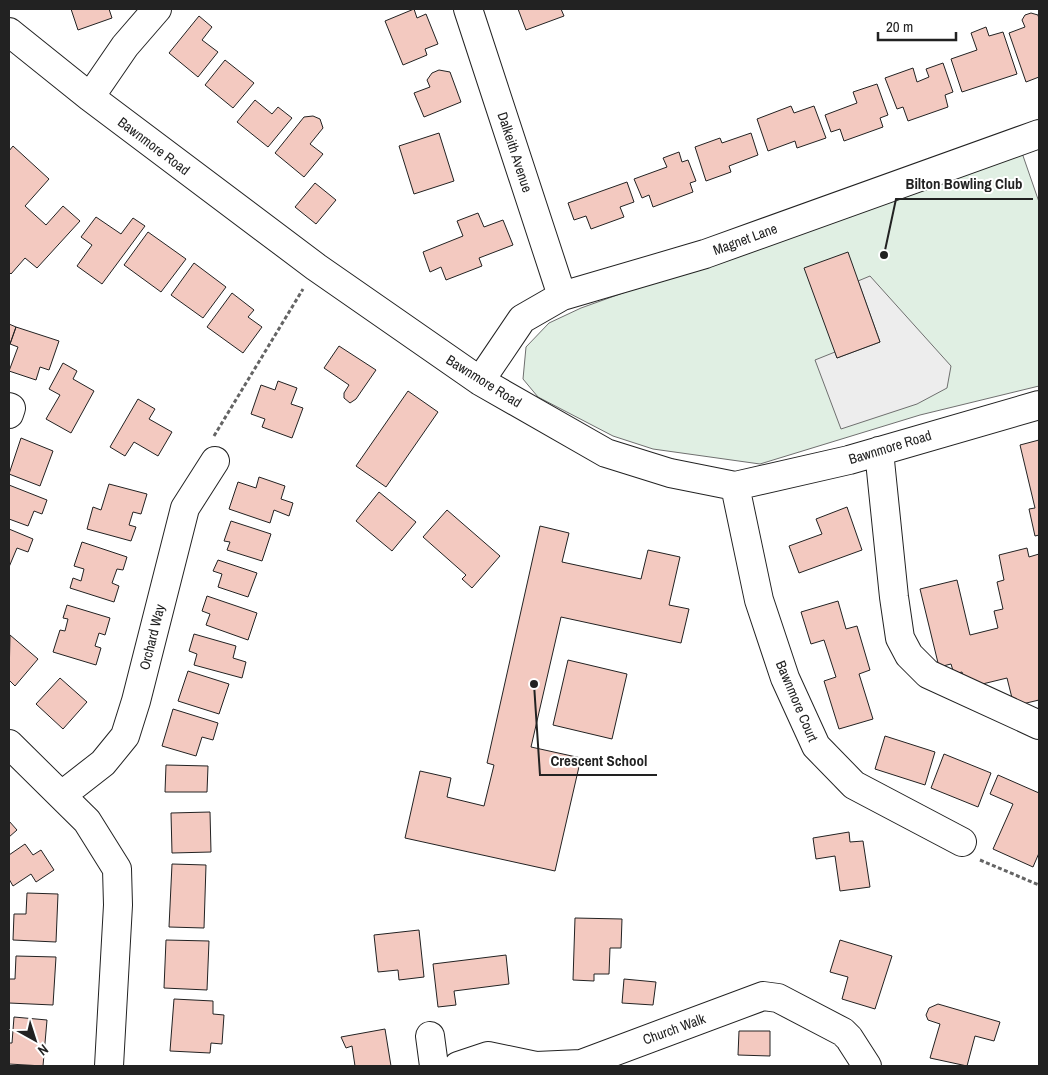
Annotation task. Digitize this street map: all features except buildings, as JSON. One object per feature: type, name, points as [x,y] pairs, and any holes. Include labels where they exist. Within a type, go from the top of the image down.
[{"type":"street","points":[[90,97],[125,46],[157,9]]},
{"type":"street","name":"Dalkeith Avenue","points":[[468,9],[562,296]]},
{"type":"street","name":"Bawnmore Road","points":[[9,32],[90,97],[316,268],[480,381],[606,453],[670,473],[735,486],[879,451],[1039,405]]},
{"type":"street","name":"Magnet Lane","points":[[480,381],[522,319],[562,296],[705,254],[1039,134]]},
{"type":"street","points":[[9,407],[12,408],[9,414]]},
{"type":"street","points":[[879,451],[900,638],[909,655],[928,674],[1039,724]]},
{"type":"street","name":"Orchard Way","points":[[62,795],[103,763],[124,736],[136,701],[185,508],[215,461]]},
{"type":"street","name":"Bawnmore Court","points":[[735,486],[759,600],[785,678],[816,746],[854,785],[962,842]]},
{"type":"street","points":[[9,744],[87,822],[117,869],[118,905],[108,1066]]},
{"type":"street","name":"Church Walk","points":[[458,1066],[488,1056],[536,1066],[580,1064],[763,996],[778,998],[843,1032],[867,1066]]},
{"type":"street","points":[[430,1036],[434,1066]]},
{"type":"path","points":[[215,461],[212,439],[316,268]]},
{"type":"path","points":[[962,842],[975,857],[1039,885]]},
{"type":"green space","points":[[1021,150],[1039,202],[1039,386],[920,415],[760,464],[653,449],[613,436],[538,397],[523,379],[526,347],[549,323],[581,308]]},
{"type":"shaded area","points":[[870,276],[951,366],[947,388],[917,404],[841,429],[815,360],[835,352],[837,358],[880,342],[858,281]]},
{"type":"place","name":"Bilton Bowling Club","points":[[884,255]]},
{"type":"place","name":"Crescent School","points":[[534,684]]}]
